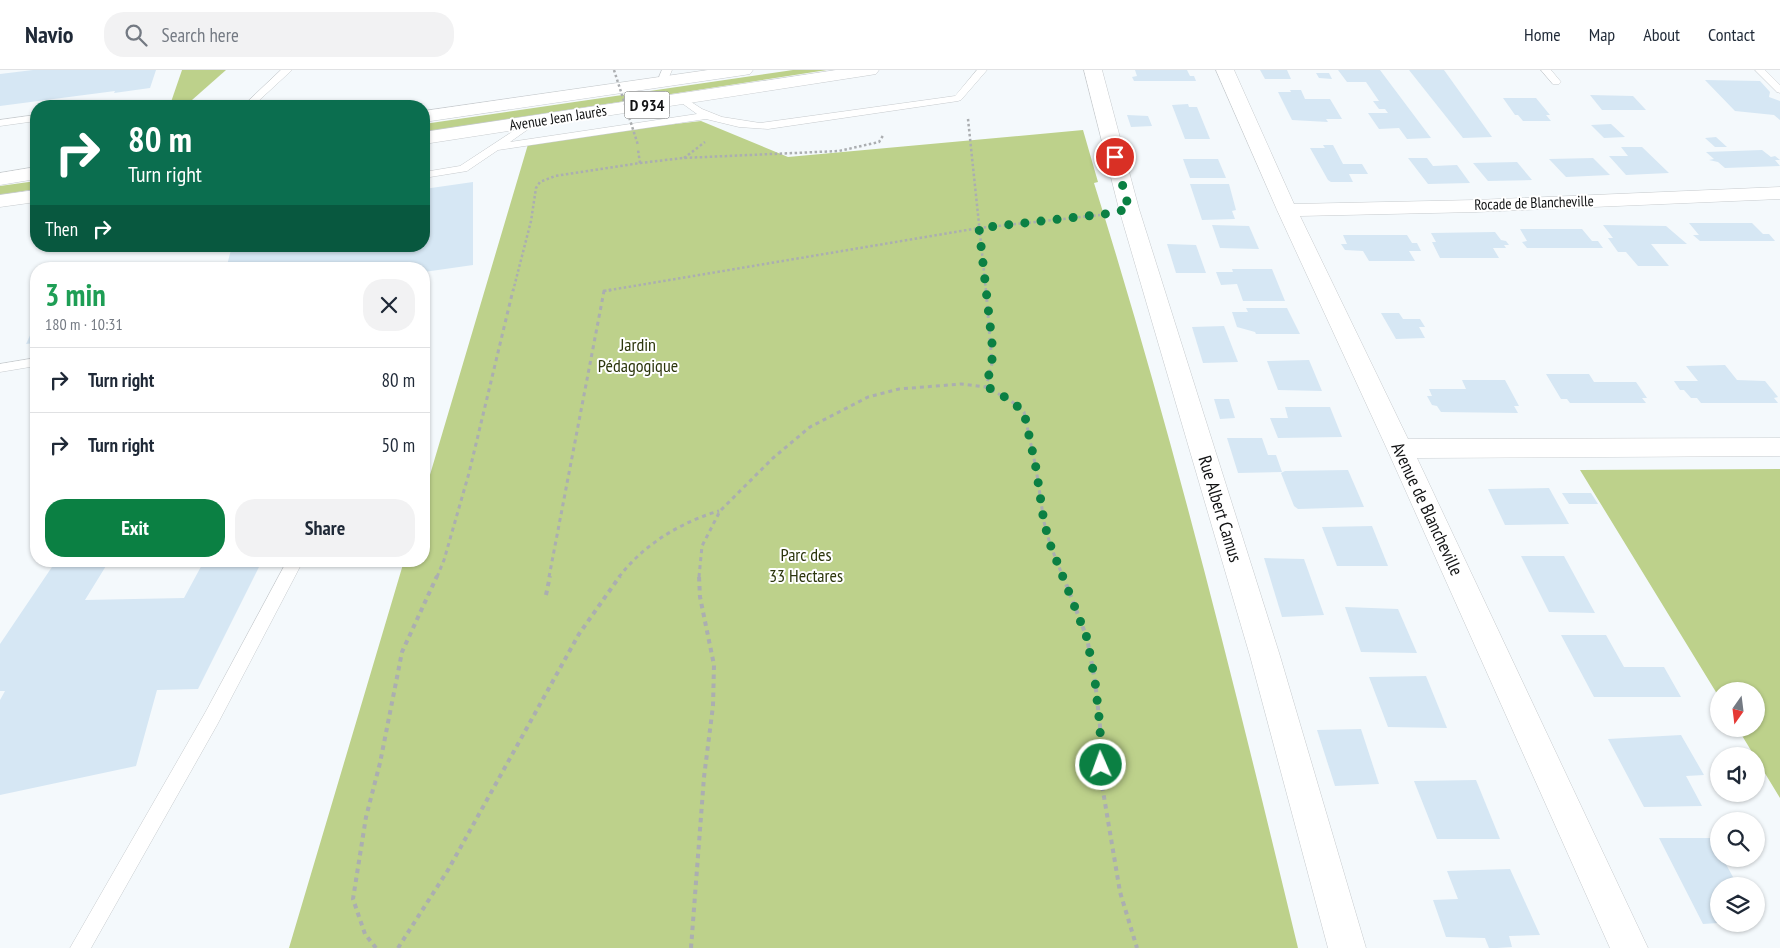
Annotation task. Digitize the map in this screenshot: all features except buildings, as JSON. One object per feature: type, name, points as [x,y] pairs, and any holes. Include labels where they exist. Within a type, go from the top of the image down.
[{"type":"street","name":"Avenue Jean Jaurès","points":[[430,116],[664,76],[744,70]]},
{"type":"street","name":"Avenue Jean Jaurès","points":[[430,137],[870,70]]},
{"type":"street","name":"Rue Albert Camus","points":[[1092,70],[1129,209],[1265,656],[1346,948]]},
{"type":"street","name":"Avenue de Blancheville","points":[[1225,70],[1287,210],[1400,449],[1629,948]]},
{"type":"street","points":[[0,179],[30,174]]},
{"type":"street","name":"Rocade de Blancheville","points":[[1287,210],[1476,206],[1780,194]]},
{"type":"street","points":[[0,202],[30,197]]},
{"type":"street","points":[[1400,449],[1780,447]]},
{"type":"lane","points":[[254,100],[287,70]]},
{"type":"lane","points":[[682,100],[692,109],[705,116],[731,123],[760,126],[900,108],[958,98],[982,70]]},
{"type":"lane","points":[[1546,70],[1556,82]]},
{"type":"lane","points":[[1760,70],[1780,90]]},
{"type":"lane","points":[[495,147],[705,116]]},
{"type":"lane","points":[[0,123],[30,119]]},
{"type":"lane","points":[[430,173],[463,169],[530,123]]},
{"type":"lane","points":[[0,368],[30,363]]},
{"type":"lane","points":[[80,948],[211,719],[292,567]]},
{"type":"path","points":[[376,948],[365,934],[353,899],[366,817],[380,763],[402,652],[418,621],[444,560],[469,473],[491,376],[531,221],[536,188],[540,182],[555,176],[640,163],[638,145],[614,70]]},
{"type":"path","points":[[958,98],[967,104],[992,342],[992,363],[986,386]]},
{"type":"path","points":[[546,595],[604,291],[979,228],[1105,214],[1129,209]]},
{"type":"path","points":[[691,948],[704,777],[713,706],[714,665],[700,597],[699,566],[702,546],[720,511],[773,458],[810,427],[868,397],[899,389],[961,384],[986,386],[1010,400],[1024,412],[1036,468],[1044,522],[1050,544],[1087,638],[1095,681],[1100,726],[1102,785],[1120,892],[1137,948]]},
{"type":"path","points":[[398,948],[448,870],[579,634],[626,568],[651,544],[699,517],[720,511]]},
{"type":"green space","points":[[182,70],[226,70],[192,100],[172,100]]},
{"type":"green space","points":[[793,70],[827,70],[430,131],[430,123]]},
{"type":"green space","name":"Parc des 33 Hectares","points":[[701,121],[788,157],[1083,130],[1098,182],[1094,183],[1177,468],[1251,755],[1298,948],[289,948],[402,567],[430,567],[430,475],[529,141]]},
{"type":"green space","points":[[30,182],[30,190],[0,195],[0,186]]},
{"type":"green space","points":[[1780,469],[1780,798],[1765,773],[1765,747],[1749,747],[1743,738],[1765,738],[1765,682],[1710,682],[1580,470]]},
{"type":"route","points":[[1101,765],[1100,726],[1095,681],[1087,638],[1050,544],[1044,522],[1036,468],[1024,412],[1010,400],[986,386],[992,363],[992,342],[979,228],[1105,214],[1129,209],[1115,157]]},
{"type":"park label","name":"Jardin Pédagogique","points":[[638,355]]}]
